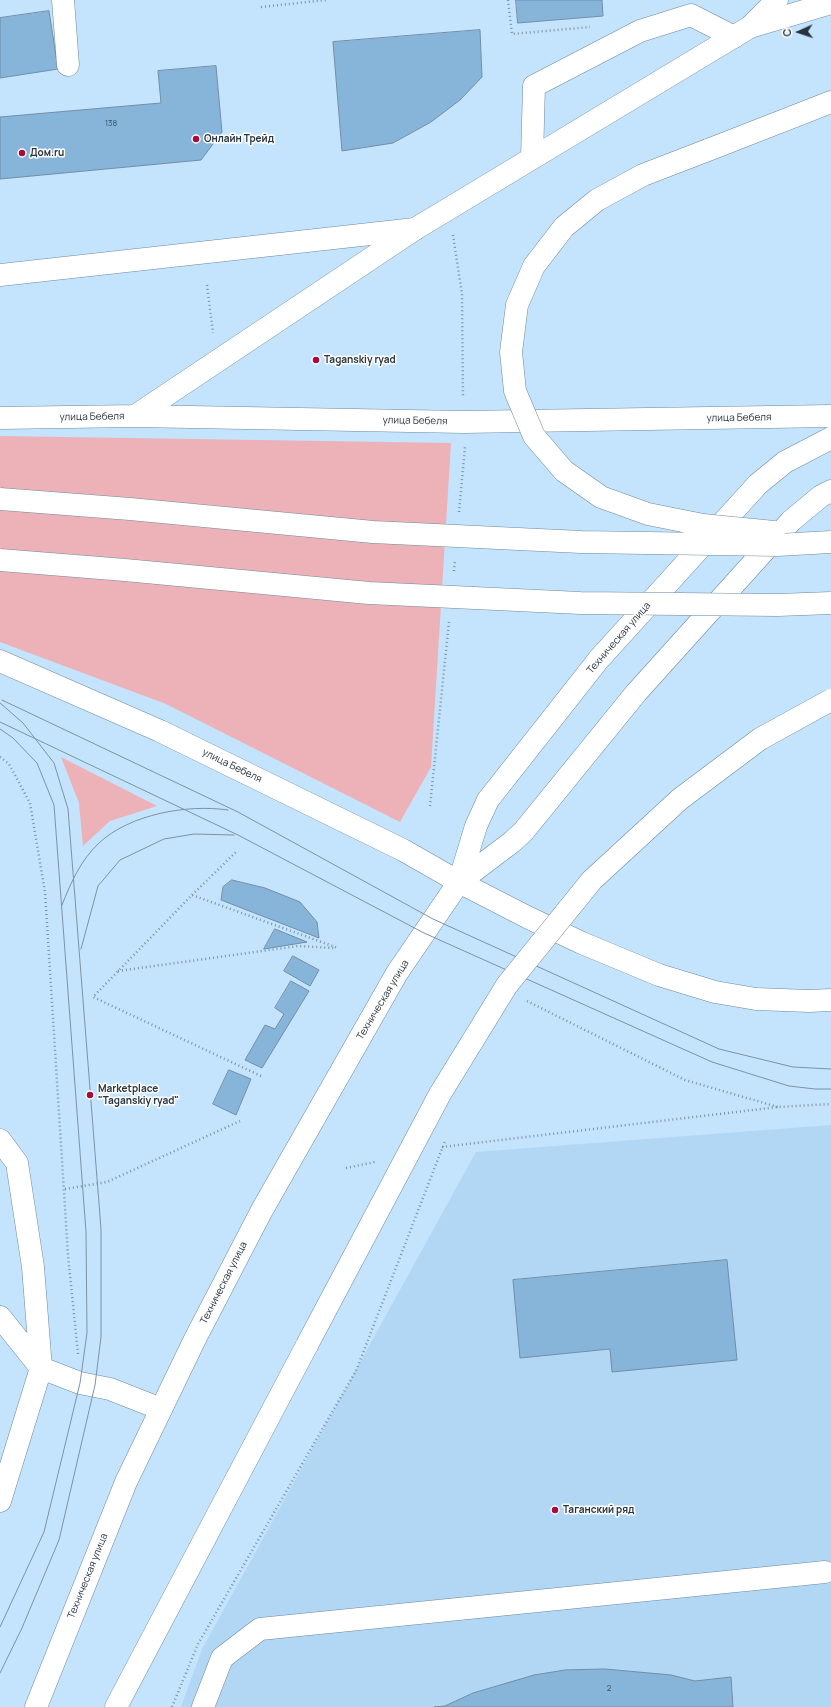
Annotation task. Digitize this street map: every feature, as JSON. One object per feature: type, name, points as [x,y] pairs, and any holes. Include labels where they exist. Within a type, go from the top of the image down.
[{"type":"main road","points":[[63,0],[68,65]]},
{"type":"main road","points":[[135,416],[415,229],[742,32],[777,0]]},
{"type":"main road","points":[[532,158],[534,86],[640,31],[690,8],[742,32],[831,3]]},
{"type":"main road","points":[[831,102],[642,175],[597,200],[564,228],[534,266],[517,305],[511,352],[515,391],[534,436],[564,471],[601,497],[648,514],[703,525],[831,537]]},
{"type":"main road","points":[[0,275],[415,229]]},
{"type":"main road","name":"улица Бебеля","points":[[0,418],[135,416],[464,422],[831,416]]},
{"type":"main road","name":"Техническая улица","points":[[36,1707],[126,1482],[195,1339],[262,1210],[398,973],[458,882],[476,826],[488,800],[599,659],[758,484],[785,462],[831,438]]},
{"type":"main road","name":"Техническая улица","points":[[458,882],[512,842],[523,832],[636,693],[790,521],[821,496],[831,491]]},
{"type":"main road","points":[[0,499],[130,509],[374,532],[582,542],[777,545],[831,542]]},
{"type":"main road","points":[[0,560],[369,593],[580,603],[778,605],[831,603]]},
{"type":"main road","name":"улица Бебеля","points":[[0,661],[160,731],[403,850],[458,882],[582,943],[659,974],[715,992],[756,999],[809,1001],[831,1000]]},
{"type":"main road","points":[[116,1707],[440,1094],[507,985],[592,880],[680,799],[760,740],[831,700]]},
{"type":"main road","points":[[0,1140],[17,1163],[33,1267],[41,1368],[0,1501]]},
{"type":"main road","points":[[0,1317],[41,1368],[80,1383],[110,1389],[161,1409]]},
{"type":"main road","points":[[203,1707],[222,1658],[260,1629],[825,1572]]},
{"type":"path","points":[[261,7],[326,0]]},
{"type":"path","points":[[508,0],[512,34],[594,27]]},
{"type":"path","points":[[453,234],[462,294],[463,397]]},
{"type":"path","points":[[207,285],[213,333]]},
{"type":"path","points":[[430,806],[448,638]]},
{"type":"path","points":[[0,758],[9,764],[30,803],[45,892],[68,1255],[77,1353]]},
{"type":"path","points":[[237,851],[93,996],[261,1076]]},
{"type":"path","points":[[118,970],[298,946],[338,948],[192,895]]},
{"type":"path","points":[[524,1000],[685,1080],[778,1107]]},
{"type":"path","points":[[444,1147],[778,1107],[831,1104]]},
{"type":"path","points":[[65,1190],[107,1182],[240,1120]]},
{"type":"path","points":[[172,1707],[198,1644],[356,1371],[446,1139]]},
{"type":"shaded area","points":[[0,436],[451,443],[431,767],[400,822],[166,704],[0,642]]},
{"type":"shaded area","points":[[61,757],[157,806],[110,821],[83,846],[79,803]]},
{"type":"shaded area","name":"Таганский ряд","points":[[831,1125],[831,1707],[181,1707],[202,1649],[476,1152]]},
{"type":"building","points":[[516,0],[602,0],[603,16],[518,23]]},
{"type":"building","points":[[49,11],[58,69],[0,78],[0,18]]},
{"type":"building","points":[[480,30],[482,77],[460,100],[431,122],[393,143],[342,151],[333,42]]},
{"type":"building","points":[[216,66],[222,132],[201,160],[0,179],[0,117],[161,103],[158,71]]},
{"type":"building","points":[[232,880],[265,888],[300,902],[317,922],[319,938],[221,900],[223,887]]},
{"type":"building","points":[[275,929],[307,942],[264,949]]},
{"type":"building","points":[[293,956],[319,970],[310,986],[284,971]]},
{"type":"building","points":[[291,981],[309,991],[262,1068],[245,1060],[265,1025],[275,1029],[284,1014],[275,1008]]},
{"type":"building","points":[[229,1070],[251,1079],[236,1115],[213,1104]]},
{"type":"building","points":[[727,1260],[737,1360],[612,1372],[610,1349],[520,1358],[513,1280]]},
{"type":"building","points":[[605,1669],[671,1675],[695,1681],[731,1677],[733,1707],[434,1707],[445,1706],[473,1693],[534,1675],[565,1670]]},
{"type":"tram line","points":[[2,700],[238,812],[433,919],[719,1049],[793,1067],[831,1069]]},
{"type":"tram line","points":[[0,703],[23,723],[54,763],[68,809],[101,1229],[101,1337],[95,1385],[59,1540],[22,1628],[0,1673]]},
{"type":"tram line","points":[[0,722],[238,835],[424,933],[712,1062],[789,1086],[831,1089]]},
{"type":"tram line","points":[[0,729],[13,738],[37,763],[54,805],[86,1232],[87,1333],[80,1383],[44,1532],[0,1627]]},
{"type":"tram line","points":[[62,905],[82,864],[99,843],[112,833],[143,818],[160,813],[195,809],[228,810]]},
{"type":"tram line","points":[[81,949],[98,886],[120,860],[164,839],[194,834],[234,835]]},
{"type":"place","name":"Онлайн Трейд","points":[[196,139]]},
{"type":"place","name":"Дом.ru","points":[[22,153]]},
{"type":"place","name":"Taganskiy ryad","points":[[316,360]]},
{"type":"place","name":"Marketplace \"Taganskiy ryad\"","points":[[90,1095]]},
{"type":"place","name":"Таганский ряд","points":[[555,1510]]}]
